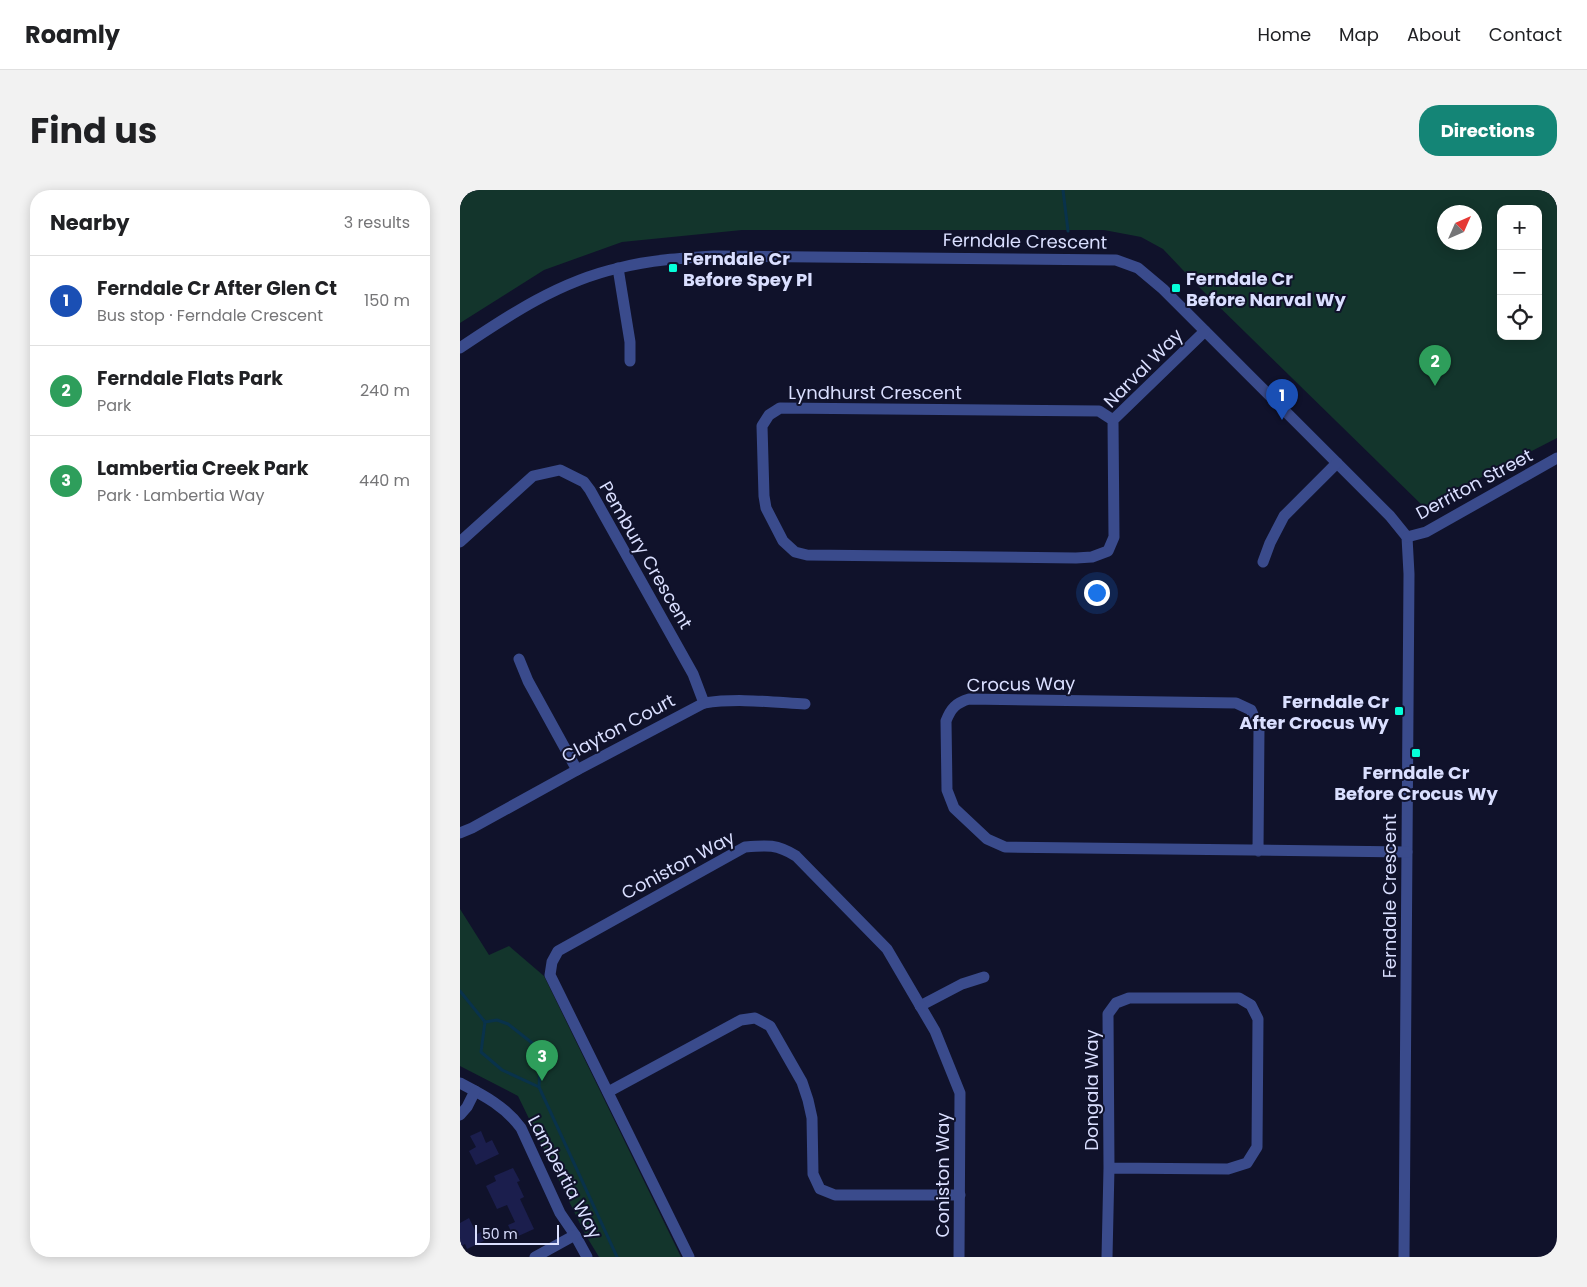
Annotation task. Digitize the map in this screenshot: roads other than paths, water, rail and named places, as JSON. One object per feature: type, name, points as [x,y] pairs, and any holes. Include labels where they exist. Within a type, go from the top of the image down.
[{"type":"street","name":"Ferndale Crescent","points":[[460,348],[528,304],[554,291],[618,268],[666,259],[714,256],[1116,260],[1128,263],[1147,275],[1163,289],[1390,516],[1407,537],[1404,1257]]},
{"type":"street","points":[[618,268],[630,342],[630,361]]},
{"type":"street","name":"Narval Way","points":[[1108,551],[1114,536],[1113,420],[1205,331]]},
{"type":"street","name":"Lyndhurst Crescent","points":[[1108,551],[1092,557],[1076,558],[807,555],[795,552],[783,541],[766,508],[762,426],[769,415],[780,408],[1099,411],[1113,420]]},
{"type":"street","name":"Derriton Street","points":[[1407,537],[1426,532],[1557,458]]},
{"type":"street","points":[[1263,562],[1270,543],[1284,516],[1337,463]]},
{"type":"street","name":"Pembury Crescent","points":[[460,542],[533,476],[560,470],[584,482],[693,674],[704,703]]},
{"type":"street","points":[[519,660],[528,681],[577,770]]},
{"type":"street","name":"Crocus Way","points":[[1258,851],[1259,728],[1251,710],[1236,703],[969,699],[957,703],[949,713],[946,721],[947,790],[954,808],[979,832],[995,844],[1005,848],[1258,851],[1406,852]]},
{"type":"street","name":"Clayton Court","points":[[460,833],[704,703],[740,700],[805,704]]},
{"type":"street","name":"Coniston Way","points":[[689,1257],[550,975],[552,962],[558,951],[745,847],[772,845],[785,849],[796,856],[887,949],[935,1031],[960,1093],[959,1257]]},
{"type":"street","points":[[920,1006],[962,984],[984,977]]},
{"type":"street","name":"Dongala Way","points":[[1107,1257],[1109,1168],[1108,1014],[1116,1003],[1129,998],[1239,998],[1251,1006],[1258,1019],[1257,1147],[1247,1163],[1228,1169],[1109,1168]]},
{"type":"street","points":[[608,1092],[741,1020],[755,1018],[770,1026],[802,1082],[812,1118],[812,1174],[820,1189],[835,1195],[960,1195]]},
{"type":"street","name":"Lambertia Way","points":[[460,1083],[503,1108],[521,1128],[560,1213],[575,1235],[586,1257]]},
{"type":"street","points":[[460,1115],[476,1091]]},
{"type":"street","points":[[535,1257],[575,1235]]},
{"type":"waterway","points":[[1063,190],[1068,231]]},
{"type":"waterway","points":[[460,991],[485,1022]]},
{"type":"waterway","points":[[485,1022],[497,1020],[508,1024],[541,1050],[539,1087]]},
{"type":"waterway","points":[[485,1022],[481,1052],[502,1070],[539,1087],[617,1257]]},
{"type":"place","name":"Ferndale Cr Before Spey Pl","points":[[673,268]]},
{"type":"place","name":"Ferndale Cr Before Narval Wy","points":[[1176,288]]},
{"type":"place","name":"Ferndale Flats Park","points":[[1435,386]]},
{"type":"place","name":"Ferndale Cr After Glen Ct","points":[[1282,420]]},
{"type":"place","name":"Ferndale Cr After Crocus Wy","points":[[1399,711]]},
{"type":"place","name":"Ferndale Cr Before Crocus Wy","points":[[1416,753]]},
{"type":"place","name":"Lambertia Creek Park","points":[[542,1081]]}]
